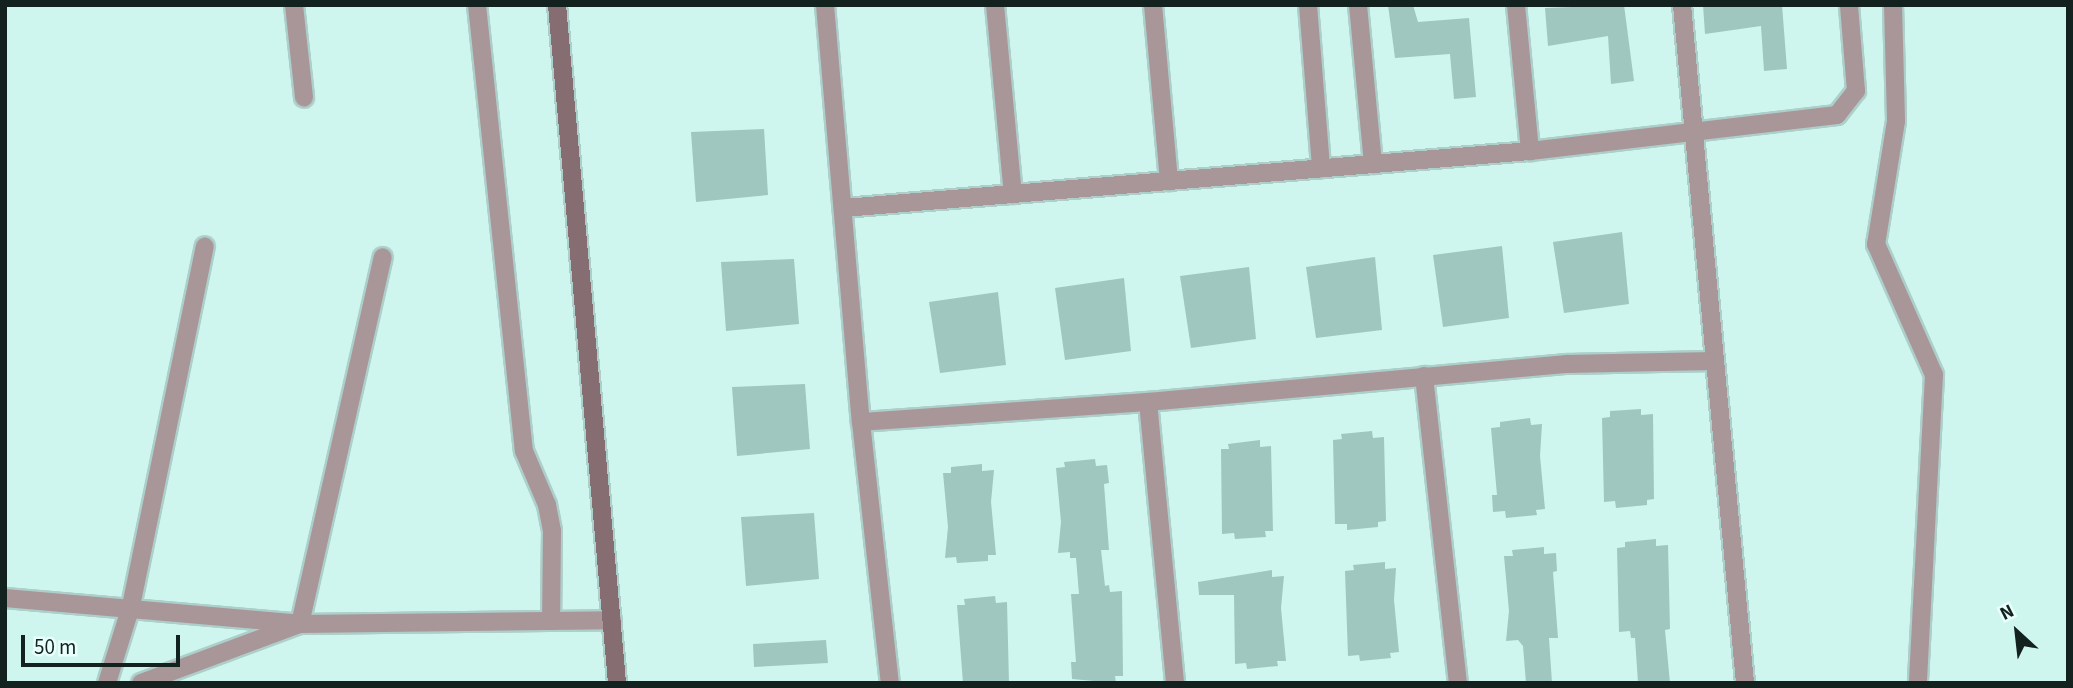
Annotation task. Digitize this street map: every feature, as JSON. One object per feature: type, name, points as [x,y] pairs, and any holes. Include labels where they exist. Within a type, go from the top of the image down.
[{"type":"street","points":[[294,5],[304,97]]},
{"type":"street","points":[[477,5],[524,451],[547,505],[552,531],[551,621]]},
{"type":"street","points":[[557,5],[617,683]]},
{"type":"street","points":[[825,5],[861,422],[890,683]]},
{"type":"street","points":[[995,5],[1013,194]]},
{"type":"street","points":[[1153,5],[1169,181]]},
{"type":"street","points":[[1308,5],[1321,169]]},
{"type":"street","points":[[1358,5],[1373,164]]},
{"type":"street","points":[[1516,5],[1530,151]]},
{"type":"street","points":[[1682,5],[1745,683]]},
{"type":"street","points":[[844,208],[1530,151],[1695,134],[1837,115],[1856,91],[1849,5]]},
{"type":"street","points":[[1893,5],[1896,121],[1876,244],[1934,375],[1918,683]]},
{"type":"street","points":[[107,683],[131,606],[205,247]]},
{"type":"street","points":[[300,624],[383,257]]},
{"type":"street","points":[[861,422],[1148,402],[1567,364],[1715,361]]},
{"type":"street","points":[[1424,376],[1458,683]]},
{"type":"street","points":[[1148,402],[1175,683]]},
{"type":"street","points":[[5,598],[131,606],[300,624],[611,620]]},
{"type":"street","points":[[141,683],[300,624]]},
{"type":"building","points":[[1388,5],[1413,5],[1418,22],[1469,18],[1476,97],[1454,99],[1450,54],[1395,58]]},
{"type":"building","points":[[1624,5],[1634,81],[1611,84],[1608,36],[1548,46],[1545,8]]},
{"type":"building","points":[[1703,5],[1782,5],[1787,69],[1764,71],[1761,26],[1705,34]]},
{"type":"building","points":[[764,129],[768,195],[696,202],[691,132]]},
{"type":"building","points":[[1622,232],[1629,304],[1564,313],[1553,242]]},
{"type":"building","points":[[1502,246],[1509,318],[1443,327],[1433,255]]},
{"type":"building","points":[[1375,257],[1382,330],[1316,338],[1306,267]]},
{"type":"building","points":[[794,259],[799,324],[726,331],[721,262]]},
{"type":"building","points":[[1249,267],[1256,339],[1191,348],[1180,276]]},
{"type":"building","points":[[1124,278],[1131,351],[1065,360],[1055,288]]},
{"type":"building","points":[[998,292],[1006,365],[940,373],[929,302]]},
{"type":"building","points":[[805,384],[810,449],[737,456],[732,387]]},
{"type":"building","points":[[1641,409],[1641,415],[1653,414],[1654,499],[1647,500],[1647,505],[1616,508],[1615,501],[1604,502],[1602,418],[1610,417],[1610,411]]},
{"type":"building","points":[[1530,418],[1531,425],[1542,424],[1540,456],[1545,509],[1536,510],[1537,515],[1506,518],[1505,511],[1493,512],[1492,495],[1497,495],[1491,428],[1500,427],[1500,422]]},
{"type":"building","points":[[1372,431],[1373,438],[1384,437],[1386,521],[1378,522],[1378,527],[1347,530],[1347,524],[1335,524],[1333,440],[1342,439],[1341,434]]},
{"type":"building","points":[[1260,440],[1260,447],[1271,446],[1273,531],[1265,531],[1266,537],[1235,539],[1234,533],[1222,534],[1221,449],[1229,449],[1228,444]]},
{"type":"building","points":[[1095,459],[1096,466],[1107,465],[1109,483],[1104,484],[1109,550],[1101,550],[1105,586],[1109,585],[1110,592],[1122,591],[1123,676],[1115,676],[1116,683],[1072,679],[1071,662],[1076,662],[1071,594],[1079,594],[1076,558],[1070,558],[1070,552],[1058,553],[1061,522],[1056,468],[1065,467],[1064,462]]},
{"type":"building","points":[[982,464],[982,471],[994,470],[991,502],[996,555],[988,555],[988,561],[957,563],[956,557],[945,558],[948,527],[943,473],[951,473],[951,467]]},
{"type":"building","points":[[814,513],[819,579],[746,586],[741,517]]},
{"type":"building","points":[[1656,539],[1656,546],[1668,545],[1670,629],[1665,630],[1670,683],[1638,683],[1635,638],[1631,638],[1630,631],[1619,632],[1617,548],[1625,547],[1625,542]]},
{"type":"building","points":[[1544,547],[1544,554],[1556,553],[1557,571],[1553,572],[1558,638],[1549,638],[1552,683],[1526,683],[1523,646],[1518,640],[1506,641],[1509,611],[1504,556],[1513,556],[1512,550]]},
{"type":"building","points":[[1385,562],[1385,569],[1396,568],[1394,600],[1399,652],[1390,653],[1391,658],[1360,661],[1359,655],[1348,656],[1345,571],[1354,570],[1353,565]]},
{"type":"building","points":[[1272,570],[1272,577],[1284,576],[1281,608],[1286,661],[1277,661],[1278,666],[1247,669],[1246,663],[1235,664],[1234,595],[1199,595],[1198,582]]},
{"type":"building","points":[[995,596],[996,603],[1007,602],[1009,683],[963,683],[957,605],[965,605],[964,599]]},
{"type":"building","points":[[826,640],[828,663],[754,667],[753,644]]}]
